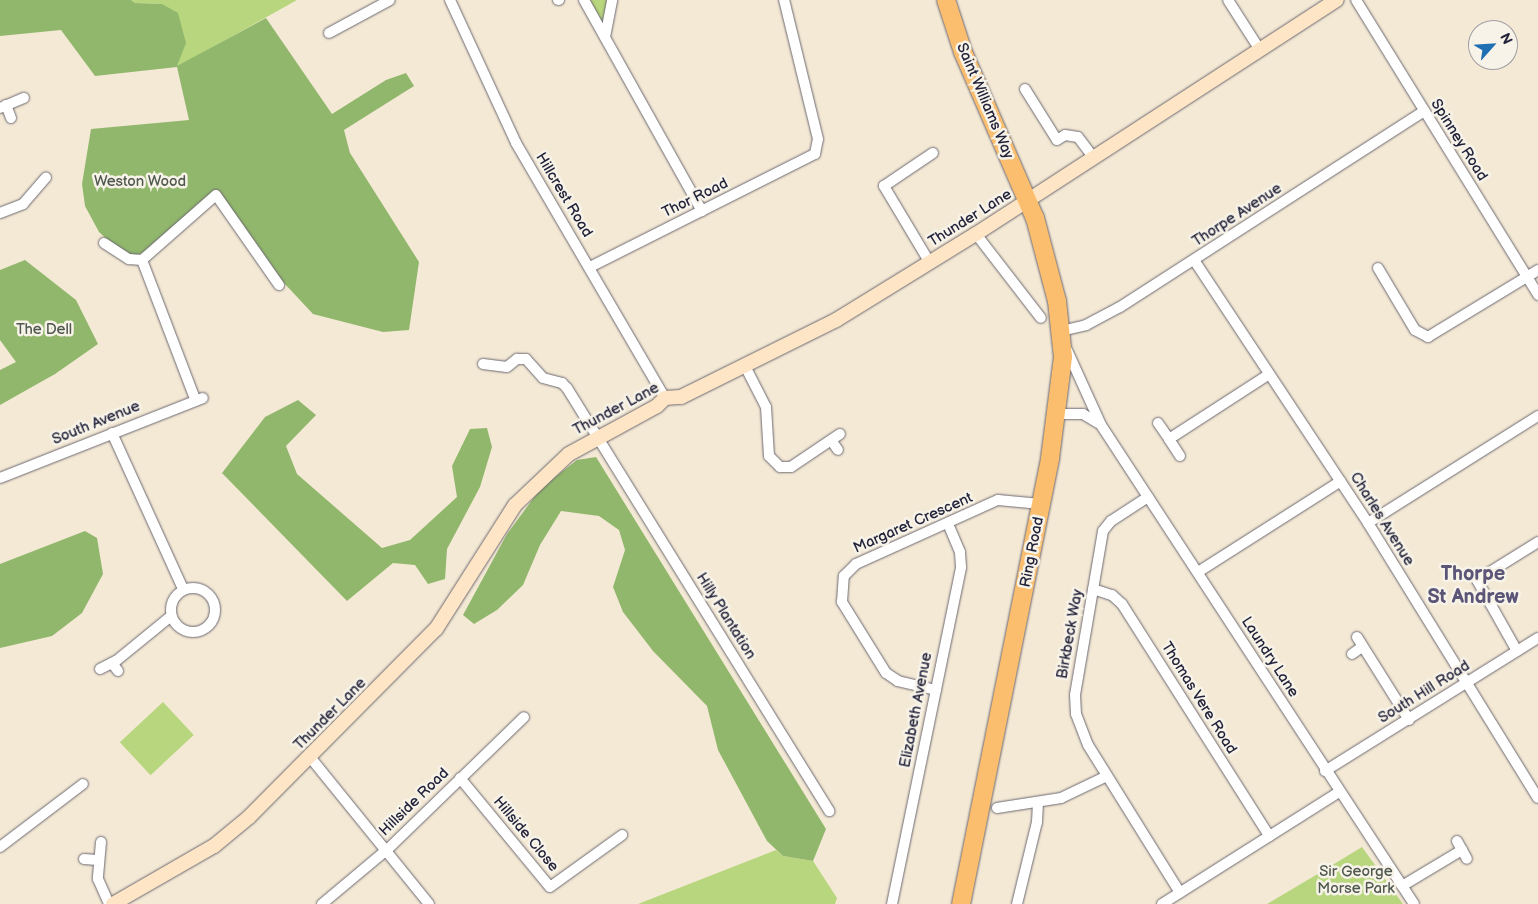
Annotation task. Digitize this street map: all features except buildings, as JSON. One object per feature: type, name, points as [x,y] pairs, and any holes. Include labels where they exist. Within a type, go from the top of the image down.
[{"type":"highway","name":"Saint Williams Way","points":[[946,0],[964,52],[1028,200]]},
{"type":"highway","name":"Ring Road","points":[[960,904],[1042,504],[1058,414],[1063,357],[1061,332],[1048,260],[1028,200]]},
{"type":"street","points":[[328,33],[390,0]]},
{"type":"street","name":"Hillcrest Road","points":[[450,0],[503,119],[665,398]]},
{"type":"street","points":[[584,0],[702,211]]},
{"type":"street","points":[[605,37],[612,0]]},
{"type":"street","name":"Thor Road","points":[[590,267],[814,156],[818,139],[784,0]]},
{"type":"street","points":[[1228,0],[1260,50]]},
{"type":"street","name":"Thunder Lane","points":[[112,904],[214,846],[250,817],[436,629],[498,529],[527,490],[569,454],[597,436],[657,406],[665,398],[680,397],[836,320],[976,234],[1337,0]]},
{"type":"street","name":"Spinney Road","points":[[1356,0],[1538,295]]},
{"type":"street","points":[[1025,90],[1057,140],[1065,135],[1078,136],[1093,158]]},
{"type":"street","points":[[11,118],[3,107],[24,98]]},
{"type":"street","name":"Thorpe Avenue","points":[[1061,332],[1103,316],[1194,260],[1424,111]]},
{"type":"street","points":[[930,263],[884,186],[933,153]]},
{"type":"street","points":[[0,213],[22,204],[46,178]]},
{"type":"street","points":[[104,243],[129,259],[142,260],[216,195],[279,284]]},
{"type":"street","points":[[976,234],[1041,318]]},
{"type":"street","name":"South Avenue","points":[[0,478],[199,399],[142,260]]},
{"type":"street","name":"Charles Avenue","points":[[1194,260],[1268,376],[1368,523],[1538,798]]},
{"type":"street","points":[[1378,268],[1414,330],[1423,337],[1435,335],[1538,270]]},
{"type":"street","name":"Laundry Lane","points":[[1061,332],[1078,379],[1101,426],[1198,572],[1325,771],[1414,904]]},
{"type":"street","name":"Hilly Plantation","points":[[489,362],[507,367],[517,359],[526,359],[543,378],[562,383],[597,436],[829,811]]},
{"type":"street","points":[[745,366],[766,407],[767,448],[774,462],[780,467],[790,467],[835,437],[838,450]]},
{"type":"street","points":[[1169,439],[1268,376]]},
{"type":"street","name":"Laundry Lane","points":[[1058,414],[1083,414],[1101,426]]},
{"type":"street","points":[[1368,523],[1538,416]]},
{"type":"street","points":[[1158,423],[1180,456]]},
{"type":"street","points":[[112,433],[184,589]]},
{"type":"street","points":[[1198,572],[1341,481]]},
{"type":"street","name":"Birkbeck Way","points":[[1148,497],[1106,526],[1074,695],[1080,729],[1107,776],[1180,892]]},
{"type":"street","name":"Margaret Crescent","points":[[936,690],[898,681],[886,673],[847,612],[841,586],[844,576],[856,564],[998,500],[1042,504]]},
{"type":"street","name":"Elizabeth Avenue","points":[[892,904],[961,559],[948,524]]},
{"type":"street","points":[[1517,651],[1478,580],[1538,542]]},
{"type":"street","points":[[199,588],[206,591],[215,606],[212,621],[206,628],[190,632],[176,624],[171,616],[172,600],[184,589],[199,588]]},
{"type":"street","name":"Thomas Vere Road","points":[[1093,589],[1112,595],[1122,604],[1269,836]]},
{"type":"street","points":[[100,669],[115,667],[171,616]]},
{"type":"street","points":[[1356,637],[1409,720]]},
{"type":"street","name":"South Hill Road","points":[[1325,771],[1538,638]]},
{"type":"street","points":[[1352,654],[1362,647]]},
{"type":"street","name":"Hillside Road","points":[[322,904],[386,850],[524,717]]},
{"type":"street","points":[[310,757],[429,904]]},
{"type":"street","points":[[997,808],[1038,804],[1061,798],[1107,776]]},
{"type":"street","name":"Hillside Close","points":[[460,778],[550,887],[622,835]]},
{"type":"street","points":[[0,847],[83,784]]},
{"type":"street","points":[[1162,904],[1339,792]]},
{"type":"street","points":[[1017,904],[1037,822],[1038,804]]},
{"type":"street","points":[[101,842],[97,860],[98,880],[108,904]]},
{"type":"street","points":[[1402,886],[1462,850]]},
{"type":"street","points":[[84,859],[97,860]]},
{"type":"green space","name":"Weston Wood","points":[[0,0],[131,0],[135,3],[162,4],[178,13],[186,43],[177,66],[266,18],[332,114],[386,80],[406,73],[414,86],[344,130],[350,153],[419,262],[409,330],[383,332],[313,314],[284,283],[219,191],[145,251],[136,256],[123,254],[99,232],[85,206],[82,184],[91,129],[189,120],[177,67],[95,76],[61,30],[0,36]]},
{"type":"green space","points":[[131,0],[297,0],[177,67],[162,4],[135,3]]},
{"type":"green space","points":[[588,0],[609,0],[603,27]]},
{"type":"green space","name":"The Dell","points":[[25,260],[76,300],[98,344],[55,374],[0,405],[0,370],[16,362],[0,340],[0,270]]},
{"type":"green space","points":[[298,400],[316,415],[286,446],[297,474],[382,548],[410,540],[457,497],[452,466],[470,429],[487,428],[492,447],[480,487],[447,549],[445,579],[428,584],[415,565],[393,563],[347,601],[222,473],[265,417]]},
{"type":"green space","points":[[596,457],[826,829],[813,861],[783,856],[767,841],[718,750],[707,706],[653,651],[623,612],[613,587],[625,550],[619,530],[599,516],[561,511],[540,545],[523,585],[497,610],[474,624],[463,615],[507,534],[541,488],[577,460]]},
{"type":"green space","points":[[85,531],[97,538],[103,574],[82,613],[52,636],[0,648],[0,564]]},
{"type":"green space","points":[[163,702],[194,735],[151,775],[120,742]]},
{"type":"green space","name":"Sir George Morse Park","points":[[1362,847],[1403,904],[1267,904],[1316,875]]},
{"type":"green space","points":[[776,850],[783,856],[813,861],[837,898],[835,904],[638,904]]},
{"type":"district","name":"Thorpe St Andrew","points":[[1473,586]]}]
